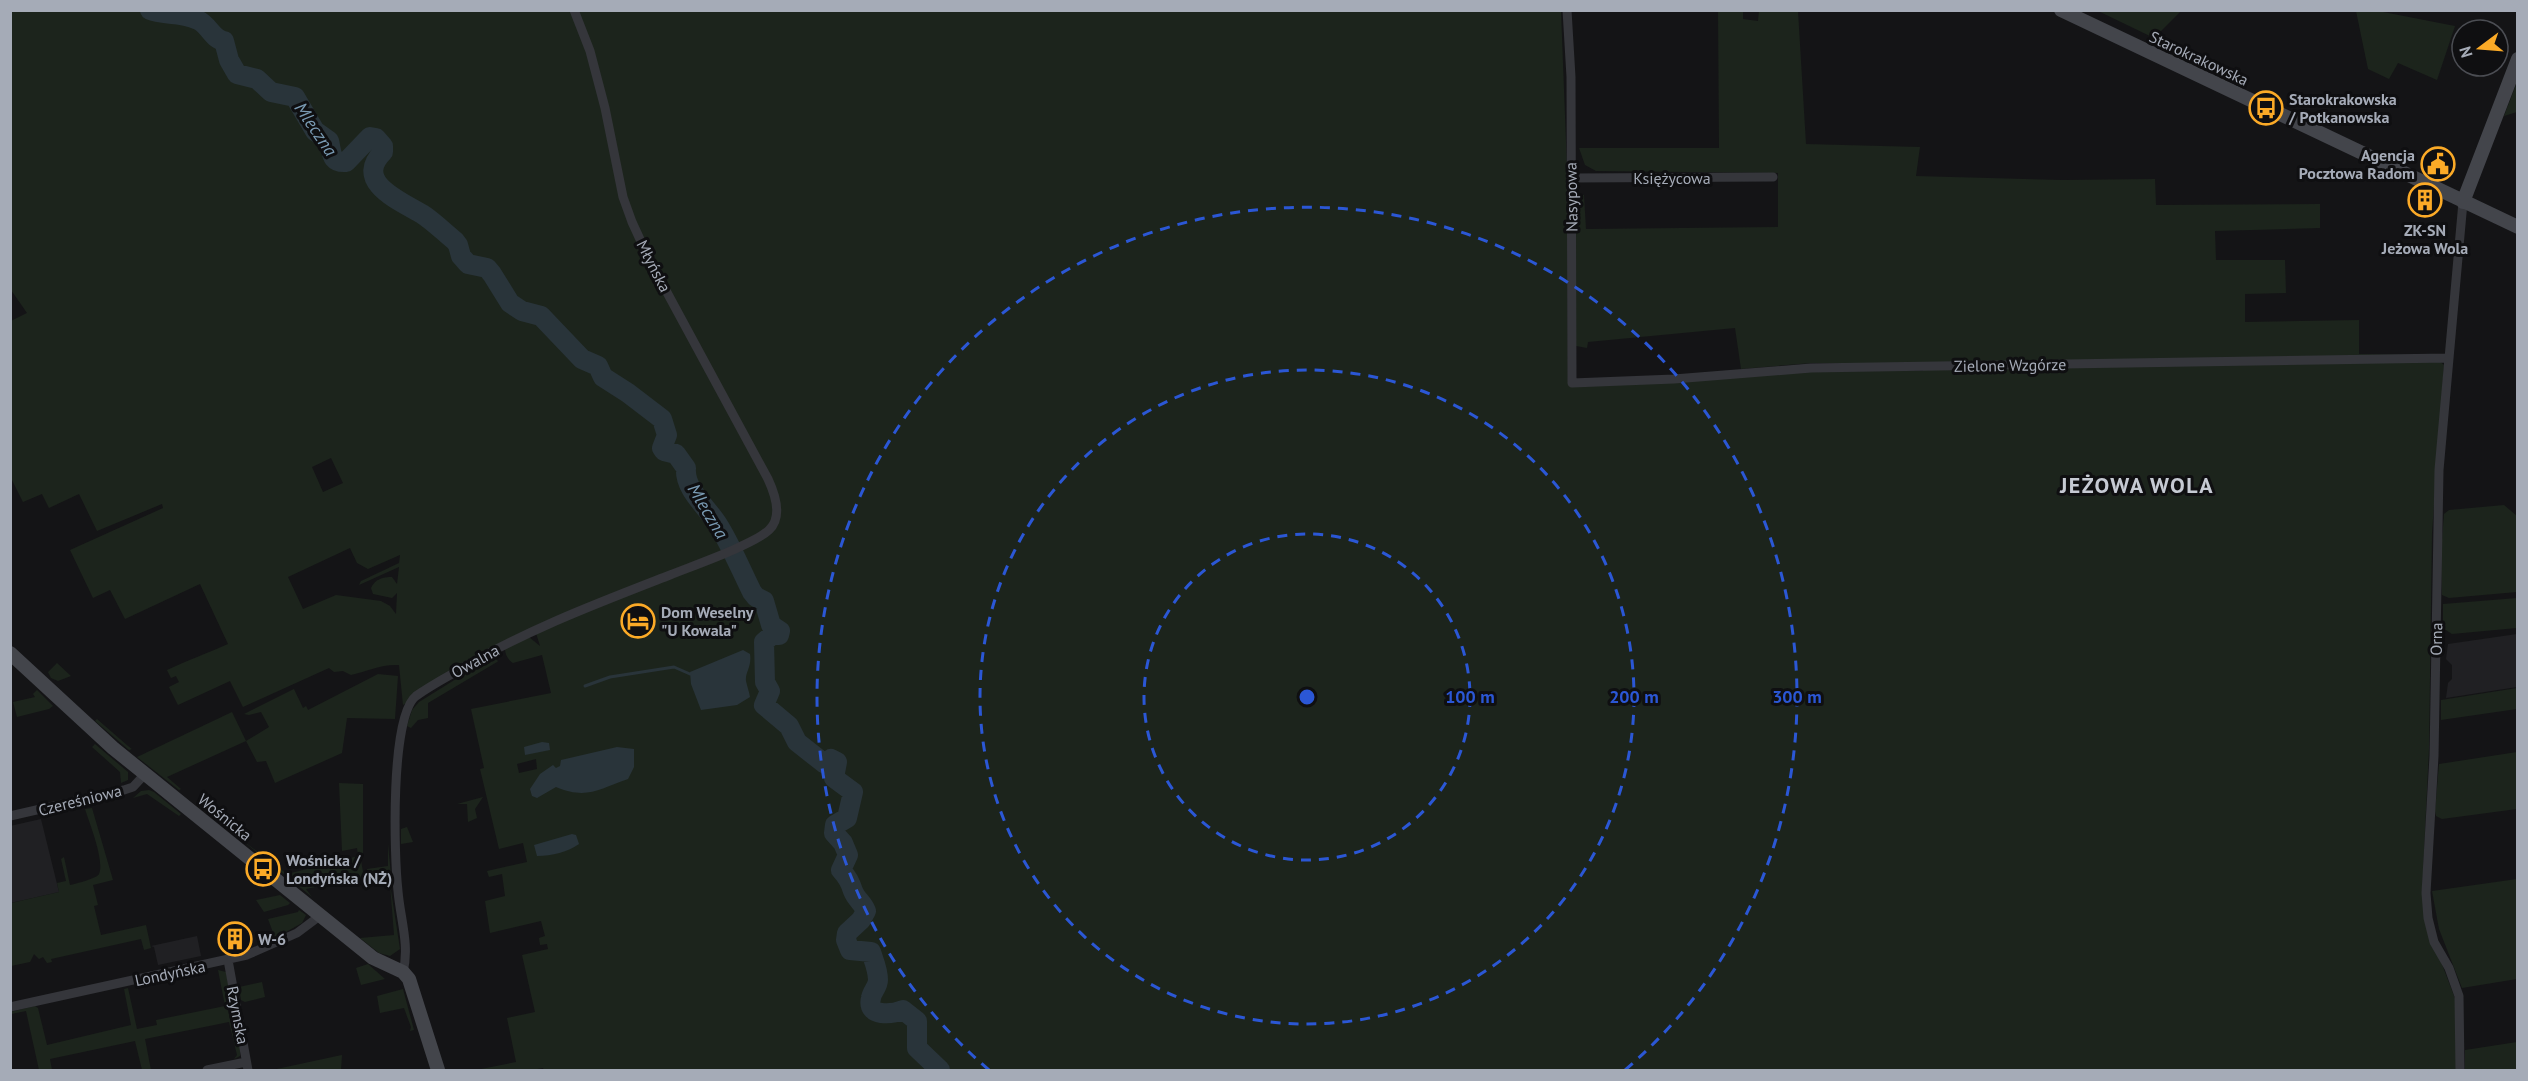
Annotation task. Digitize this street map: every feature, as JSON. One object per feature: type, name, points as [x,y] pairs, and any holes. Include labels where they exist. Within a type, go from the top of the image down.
[{"type":"street","name":"Młyńska","points":[[574,10],[590,51],[605,108],[623,197],[632,222],[650,261],[768,479],[777,498],[777,505]]},
{"type":"street","name":"Nasypowa","points":[[1567,10],[1571,76],[1572,383]]},
{"type":"street","name":"Starokrakowska","points":[[2061,10],[2517,227]]},
{"type":"street","points":[[2463,202],[2517,59]]},
{"type":"street","name":"Księżycowa","points":[[1571,178],[1773,177]]},
{"type":"street","name":"Orna","points":[[2460,1071],[2459,996],[2449,968],[2434,942],[2428,918],[2426,893],[2434,756],[2439,470],[2463,202]]},
{"type":"street","name":"Zielone Wzgórze","points":[[1572,383],[1674,379],[1811,368],[2448,358]]},
{"type":"street","name":"Owalna","points":[[403,972],[406,956],[398,890],[395,820],[398,758],[408,704],[425,690],[521,636],[725,552],[768,531],[774,522],[777,505]]},
{"type":"street","name":"Wośnicka","points":[[10,653],[80,720],[145,774],[373,958],[403,972]]},
{"type":"street","name":"Czereśniowa","points":[[10,816],[124,790],[133,787],[145,774]]},
{"type":"street","name":"Londyńska","points":[[10,1007],[228,960],[270,946],[308,926],[321,915]]},
{"type":"street","name":"Rzymska","points":[[228,960],[247,1066]]},
{"type":"street","points":[[403,972],[409,980],[438,1071]]},
{"type":"street","points":[[207,1071],[247,1066]]},
{"type":"shaded area","points":[[2096,10],[2181,10],[2181,11],[2154,38]]},
{"type":"shaded area","points":[[11,11],[1561,11],[1567,168],[1568,383],[1811,370],[1923,371],[1924,363],[1812,363],[1741,369],[1735,328],[1588,342],[1587,348],[1576,346],[1576,195],[1584,195],[1586,229],[1778,227],[1778,173],[1596,171],[1585,165],[1579,148],[1719,148],[1718,11],[1743,11],[1743,19],[1758,21],[1759,11],[1798,11],[1806,144],[1920,147],[1916,176],[2063,180],[2155,179],[2156,205],[2320,204],[2320,228],[2215,231],[2216,260],[2285,260],[2286,293],[2245,294],[2245,322],[2359,320],[2359,354],[2439,355],[2439,361],[2444,365],[2432,533],[2429,749],[2422,893],[2440,959],[2456,1001],[2456,1070],[544,1070],[543,1068],[476,1070],[516,1062],[507,1018],[535,1012],[522,955],[548,949],[547,944],[540,945],[539,938],[545,936],[541,921],[490,933],[485,901],[505,896],[502,874],[489,877],[487,871],[527,862],[523,843],[499,849],[480,769],[484,768],[471,709],[551,693],[542,655],[513,663],[505,649],[529,637],[540,646],[536,633],[495,651],[403,705],[399,665],[392,665],[351,675],[343,671],[334,672],[329,668],[243,707],[230,681],[178,705],[169,687],[179,682],[176,676],[171,678],[167,670],[228,644],[200,584],[125,619],[110,590],[93,598],[70,550],[163,508],[162,504],[97,531],[79,494],[49,508],[42,494],[23,502],[11,478],[11,321],[27,313],[11,290]],"holes":[[[331,458],[343,483],[323,492],[312,467]],[[350,548],[357,563],[368,569],[400,555],[399,563],[361,581],[359,585],[399,567],[397,584],[392,577],[385,577],[371,588],[373,594],[392,598],[397,593],[396,614],[390,606],[381,601],[336,595],[303,609],[288,577]],[[536,759],[537,769],[519,773],[517,764]]]},
{"type":"shaded area","points":[[2356,11],[2378,11],[2450,25],[2450,41],[2437,80],[2398,63],[2389,79],[2368,69]]},
{"type":"shaded area","points":[[2517,82],[2517,112],[2504,116]]},
{"type":"shaded area","points":[[2504,505],[2517,516],[2517,592],[2449,598],[2442,595],[2441,552],[2444,514],[2449,510]]},
{"type":"shaded area","points":[[2517,598],[2517,628],[2452,634],[2443,628],[2443,604]]},
{"type":"shaded area","points":[[2517,634],[2517,687],[2446,698],[2448,683],[2452,679],[2452,665],[2446,659],[2448,644]]},
{"type":"shaded area","points":[[743,650],[750,654],[746,681],[750,697],[737,705],[701,710],[691,684],[690,672]]},
{"type":"shaded area","points":[[493,656],[497,662],[428,703],[428,718],[418,720],[411,728],[407,726],[412,710],[419,702]]},
{"type":"shaded area","points":[[57,663],[71,676],[58,681],[51,678],[48,672]]},
{"type":"shaded area","points":[[378,674],[398,676],[395,719],[347,718],[342,753],[275,783],[266,761],[257,762],[246,741],[269,727],[261,712],[244,714],[294,689],[303,708],[306,706],[308,710]]},
{"type":"shaded area","points":[[2517,688],[2517,709],[2441,720],[2441,700]]},
{"type":"shaded area","points":[[37,690],[53,706],[17,717],[13,702],[35,697],[33,694]]},
{"type":"shaded area","points":[[232,712],[246,741],[167,777],[181,789],[179,790],[137,757]]},
{"type":"shaded area","points":[[97,719],[132,749],[129,750],[95,721]]},
{"type":"shaded area","points":[[542,742],[549,743],[550,750],[525,755],[524,747]]},
{"type":"shaded area","points":[[95,744],[128,772],[128,780],[121,783],[120,772],[92,747]]},
{"type":"shaded area","points":[[617,747],[634,749],[634,767],[628,779],[593,792],[576,793],[556,787],[537,798],[532,796],[530,789],[540,774],[553,765],[556,768],[560,766],[561,760]]},
{"type":"shaded area","points":[[2517,752],[2517,809],[2442,819],[2436,816],[2439,764]]},
{"type":"shaded area","points":[[339,783],[363,784],[363,854],[360,855],[364,877],[306,889],[312,897],[238,837],[287,874],[358,856],[357,848],[342,851]]},
{"type":"shaded area","points":[[149,790],[181,814],[179,816],[147,794],[133,798],[141,791]]},
{"type":"shaded area","points":[[483,797],[475,809],[477,818],[468,822],[467,804],[457,804]]},
{"type":"shaded area","points":[[92,808],[113,880],[93,885],[98,905],[94,906],[101,935],[146,925],[151,948],[144,950],[141,939],[51,959],[52,962],[47,963],[43,957],[39,959],[34,954],[30,962],[11,966],[11,903],[59,892],[57,883],[66,881],[61,859],[64,857],[70,885],[98,876],[100,860],[85,809]]},
{"type":"shaded area","points":[[41,819],[59,892],[11,903],[10,826]]},
{"type":"shaded area","points":[[407,827],[413,842],[401,844],[401,829]]},
{"type":"shaded area","points":[[572,834],[576,835],[579,844],[575,847],[560,853],[537,856],[534,845]]},
{"type":"shaded area","points":[[388,844],[391,875],[388,872],[368,876],[367,869],[388,866]]},
{"type":"shaded area","points":[[2517,879],[2517,979],[2462,988],[2439,929],[2432,891]]},
{"type":"shaded area","points":[[390,884],[400,949],[390,956],[379,953],[360,938],[394,935]]},
{"type":"shaded area","points":[[280,895],[290,903],[264,912],[256,900]]},
{"type":"shaded area","points":[[299,910],[306,915],[302,923],[275,938],[268,919]]},
{"type":"shaded area","points":[[240,926],[246,950],[226,956],[221,930]]},
{"type":"shaded area","points":[[197,936],[201,956],[158,965],[154,947],[151,946]]},
{"type":"shaded area","points":[[368,964],[385,979],[361,985],[356,968]]},
{"type":"shaded area","points":[[218,970],[226,972],[240,1048],[240,1056],[234,1059],[237,1055],[229,1022],[145,1039],[151,1070],[142,1070],[135,1041],[50,1059],[52,1070],[39,1070],[26,1011],[11,1014],[10,1012],[35,1006],[38,1008],[47,1045],[131,1025],[124,989],[128,988],[137,1029],[157,1025],[156,1020],[225,1006]]},
{"type":"shaded area","points":[[262,982],[265,997],[245,1002],[241,1000],[239,987]]},
{"type":"shaded area","points":[[403,989],[414,1030],[410,1031],[411,1027],[404,1008],[380,1013],[377,996]]},
{"type":"shaded area","points":[[2517,1042],[2517,1070],[2465,1070],[2465,1050]]},
{"type":"shaded area","points":[[342,1055],[341,1070],[272,1070],[337,1056]]},
{"type":"waterway","name":"Mleczna","points":[[150,10],[185,15],[202,22],[216,38],[224,41],[229,60],[237,74],[257,79],[271,92],[295,97],[315,131],[329,141],[334,159],[337,161],[346,162],[370,137],[376,138],[383,146],[383,152],[375,163],[373,173],[383,189],[426,217],[455,241],[461,256],[468,264],[487,268],[510,303],[522,311],[541,316],[582,359],[598,366],[603,377],[662,419],[667,435],[662,448],[664,451],[676,454],[686,468],[686,476],[693,492],[716,521],[752,592],[764,601],[771,625],[780,631],[779,635],[772,635],[764,642],[765,682],[770,691],[764,705],[789,726],[797,742],[825,764],[831,759],[837,762],[834,778],[853,792],[847,818],[835,825],[834,833],[843,843],[848,855],[841,870],[866,911],[861,920],[847,933],[846,940],[850,950],[871,952],[878,980],[872,996],[872,1009],[881,1013],[903,1010],[917,1021],[917,1048],[940,1070]]},
{"type":"waterway","points":[[585,686],[610,677],[674,667],[690,674]]},
{"type":"place","name":"Starokrakowska / Potkanowska","points":[[2266,108]]},
{"type":"place","name":"Agencja Pocztowa Radom","points":[[2438,164]]},
{"type":"place","name":"ZK-SN Jeżowa Wola","points":[[2425,200]]},
{"type":"place","name":"Dom Weselny \"U Kowala\"","points":[[638,621]]},
{"type":"place","name":"Wośnicka / Londyńska (NŻ)","points":[[263,869]]},
{"type":"place","name":"W-6","points":[[235,939]]},
{"type":"district","name":"JEŻOWA WOLA","points":[[2137,485]]}]
